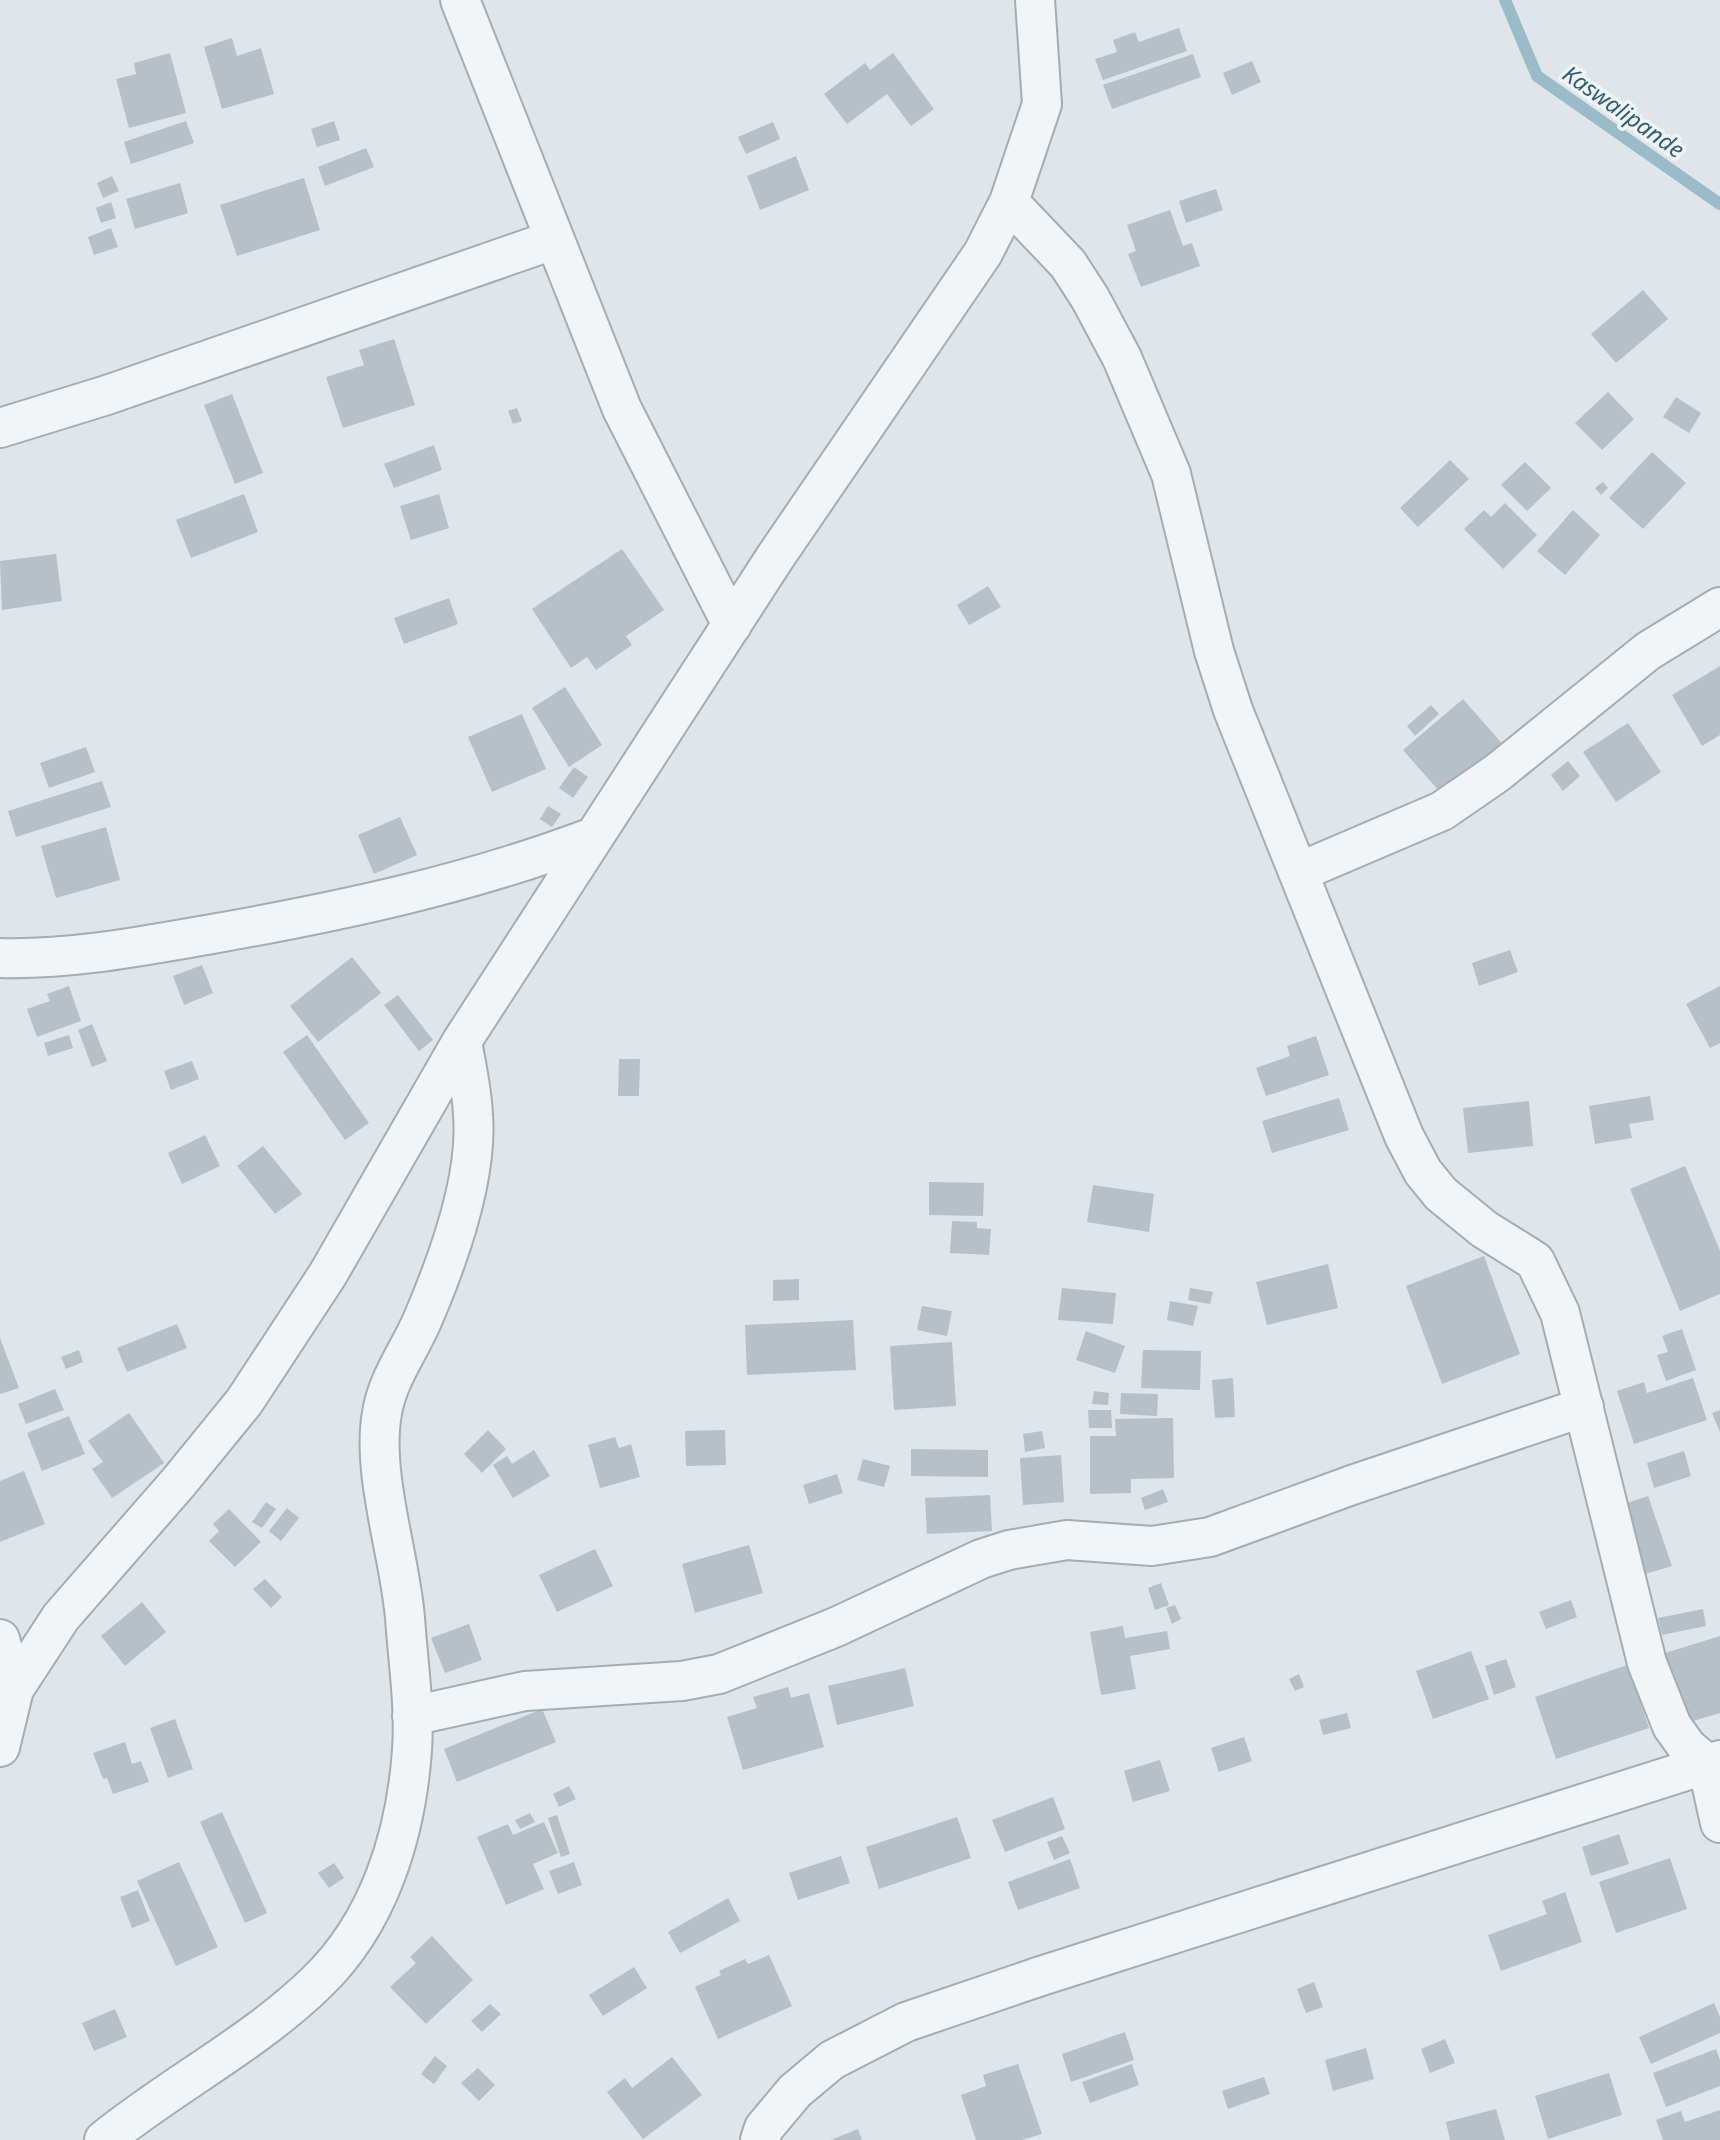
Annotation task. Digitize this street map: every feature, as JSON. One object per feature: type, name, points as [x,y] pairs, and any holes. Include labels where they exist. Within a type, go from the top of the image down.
[{"type":"street","points":[[460,0],[622,409],[732,625]]},
{"type":"street","points":[[0,1746],[14,1689],[61,1617],[178,1483],[244,1402],[328,1274],[462,1041],[732,625],[983,253],[1009,202],[1042,103],[1035,0]]},
{"type":"street","points":[[1009,202],[1068,264],[1122,358],[1171,474],[1214,652],[1233,710],[1404,1136],[1423,1171],[1441,1194],[1484,1229],[1535,1261],[1560,1313],[1651,1676],[1672,1726],[1687,1746],[1714,1762]]},
{"type":"street","points":[[0,428],[107,395],[553,240]]},
{"type":"street","points":[[1298,872],[1442,811],[1497,773],[1648,651],[1720,607]]},
{"type":"street","points":[[0,958],[70,956],[313,916],[438,888],[521,865],[593,838]]},
{"type":"street","points":[[104,2140],[271,2020],[316,1983],[346,1949],[374,1903],[390,1865],[407,1785],[412,1716],[404,1604],[379,1438],[382,1411],[395,1375],[422,1321],[469,1182],[473,1115],[462,1041]]},
{"type":"street","points":[[412,1716],[525,1691],[682,1681],[719,1674],[836,1628],[981,1559],[1009,1550],[1067,1540],[1152,1546],[1210,1537],[1352,1485],[1584,1407]]},
{"type":"street","points":[[0,1639],[14,1689]]},
{"type":"street","points":[[1714,1762],[1720,1824]]},
{"type":"street","points":[[760,2140],[764,2128],[795,2091],[832,2060],[906,2022],[1041,1976],[1714,1762]]},
{"type":"building","points":[[1179,28],[1187,51],[1103,80],[1095,59],[1117,52],[1113,40],[1135,32],[1139,42]]},
{"type":"building","points":[[232,38],[237,56],[261,48],[274,94],[222,109],[204,47]]},
{"type":"building","points":[[170,53],[186,113],[129,128],[116,79],[136,74],[134,63]]},
{"type":"building","points":[[893,53],[934,109],[911,126],[887,94],[847,124],[824,94],[865,63],[870,70]]},
{"type":"building","points":[[1193,54],[1201,77],[1112,109],[1103,85]]},
{"type":"building","points":[[1252,61],[1261,82],[1232,95],[1223,73]]},
{"type":"building","points":[[186,121],[194,143],[131,164],[124,142]]},
{"type":"building","points":[[334,121],[340,140],[317,147],[311,129]]},
{"type":"building","points":[[773,122],[780,139],[746,154],[738,137]]},
{"type":"building","points":[[366,148],[374,167],[325,186],[318,167]]},
{"type":"building","points":[[796,156],[809,190],[760,210],[747,176]]},
{"type":"building","points":[[112,176],[119,191],[103,198],[97,183]]},
{"type":"building","points":[[304,178],[320,230],[237,256],[220,205]]},
{"type":"building","points":[[180,183],[188,213],[135,229],[126,199]]},
{"type":"building","points":[[1216,189],[1223,210],[1186,223],[1179,201]]},
{"type":"building","points":[[111,202],[116,218],[101,223],[96,208]]},
{"type":"building","points":[[1170,210],[1183,246],[1192,243],[1200,266],[1141,287],[1128,254],[1136,251],[1127,225]]},
{"type":"building","points":[[111,228],[118,247],[94,255],[88,237]]},
{"type":"building","points":[[1643,290],[1668,319],[1616,363],[1591,334]]},
{"type":"building","points":[[394,339],[415,405],[343,428],[326,377],[364,365],[359,350]]},
{"type":"building","points":[[1608,392],[1634,419],[1602,450],[1575,423]]},
{"type":"building","points":[[232,394],[263,473],[235,484],[204,405]]},
{"type":"building","points":[[1676,397],[1701,413],[1689,433],[1663,417]]},
{"type":"building","points":[[517,408],[522,421],[513,424],[508,411]]},
{"type":"building","points":[[434,445],[442,470],[394,488],[384,464]]},
{"type":"building","points":[[1652,452],[1686,483],[1643,529],[1609,498]]},
{"type":"building","points":[[1450,460],[1469,479],[1418,527],[1400,508]]},
{"type":"building","points":[[1525,462],[1551,488],[1527,511],[1501,485]]},
{"type":"building","points":[[1603,482],[1608,488],[1601,495],[1595,488]]},
{"type":"building","points":[[244,494],[258,532],[191,558],[176,520]]},
{"type":"building","points":[[439,494],[449,528],[411,540],[400,506]]},
{"type":"building","points":[[1505,503],[1537,535],[1503,569],[1464,529],[1484,510],[1491,517]]},
{"type":"building","points":[[1573,510],[1600,535],[1565,575],[1537,551]]},
{"type":"building","points":[[622,549],[664,610],[626,636],[632,645],[596,670],[587,657],[571,668],[532,609]]},
{"type":"building","points":[[56,554],[62,601],[2,610],[0,561]]},
{"type":"building","points":[[988,586],[1001,607],[969,625],[957,605]]},
{"type":"building","points":[[449,598],[458,624],[404,644],[394,618]]},
{"type":"building","points":[[1720,666],[1720,735],[1702,746],[1672,695]]},
{"type":"building","points":[[565,687],[602,745],[569,767],[532,708]]},
{"type":"building","points":[[1463,699],[1506,748],[1447,800],[1403,750]]},
{"type":"building","points":[[1431,705],[1439,714],[1415,736],[1407,726]]},
{"type":"building","points":[[522,714],[546,769],[492,792],[468,737]]},
{"type":"building","points":[[1628,723],[1661,772],[1616,802],[1583,752]]},
{"type":"building","points":[[86,747],[95,772],[49,788],[40,763]]},
{"type":"building","points":[[1568,761],[1580,776],[1563,791],[1551,775]]},
{"type":"building","points":[[574,767],[588,777],[573,798],[559,788]]},
{"type":"building","points":[[102,781],[111,807],[16,837],[8,811]]},
{"type":"building","points":[[548,806],[561,814],[552,827],[540,819]]},
{"type":"building","points":[[400,817],[417,855],[374,874],[358,835]]},
{"type":"building","points":[[106,827],[120,880],[56,898],[41,846]]},
{"type":"building","points":[[1510,950],[1518,972],[1479,986],[1472,963]]},
{"type":"building","points":[[352,957],[381,993],[318,1042],[290,1006]]},
{"type":"building","points":[[202,965],[213,993],[184,1005],[173,976]]},
{"type":"building","points":[[69,986],[81,1021],[37,1037],[27,1009],[50,1001],[47,994]]},
{"type":"building","points":[[1720,986],[1720,1043],[1710,1048],[1686,1004]]},
{"type":"building","points":[[398,995],[433,1040],[419,1051],[384,1005]]},
{"type":"building","points":[[92,1024],[107,1061],[92,1067],[78,1030]]},
{"type":"building","points":[[69,1035],[73,1048],[48,1056],[44,1043]]},
{"type":"building","points":[[307,1035],[369,1123],[345,1140],[283,1052]]},
{"type":"building","points":[[1316,1036],[1329,1075],[1266,1096],[1256,1068],[1290,1056],[1287,1046]]},
{"type":"building","points":[[619,1059],[640,1059],[639,1096],[618,1096]]},
{"type":"building","points":[[192,1061],[199,1079],[171,1090],[164,1071]]},
{"type":"building","points":[[1650,1096],[1654,1120],[1629,1124],[1632,1138],[1595,1144],[1589,1106]]},
{"type":"building","points":[[1339,1098],[1349,1130],[1272,1153],[1262,1121]]},
{"type":"building","points":[[1529,1101],[1533,1146],[1468,1153],[1463,1108]]},
{"type":"building","points":[[205,1135],[220,1166],[182,1184],[168,1153]]},
{"type":"building","points":[[263,1146],[302,1194],[275,1214],[237,1166]]},
{"type":"building","points":[[1685,1166],[1720,1251],[1720,1294],[1680,1311],[1630,1189]]},
{"type":"building","points":[[929,1182],[984,1183],[983,1216],[929,1215]]},
{"type":"building","points":[[1093,1185],[1154,1194],[1149,1232],[1087,1222]]},
{"type":"building","points":[[952,1221],[977,1222],[977,1228],[991,1229],[989,1255],[950,1253]]},
{"type":"building","points":[[1484,1256],[1520,1354],[1442,1384],[1406,1286]]},
{"type":"building","points":[[1328,1264],[1338,1308],[1267,1325],[1256,1282]]},
{"type":"building","points":[[799,1279],[799,1300],[773,1301],[773,1280]]},
{"type":"building","points":[[1062,1288],[1116,1293],[1113,1324],[1058,1320]]},
{"type":"building","points":[[1190,1288],[1213,1292],[1210,1304],[1188,1300]]},
{"type":"building","points":[[1170,1301],[1198,1306],[1193,1326],[1167,1320]]},
{"type":"building","points":[[922,1306],[952,1311],[947,1336],[917,1330]]},
{"type":"building","points":[[853,1320],[856,1370],[747,1375],[745,1325]]},
{"type":"building","points":[[177,1324],[187,1348],[127,1372],[117,1348]]},
{"type":"building","points":[[1682,1329],[1696,1370],[1666,1381],[1657,1355],[1668,1352],[1662,1336]]},
{"type":"building","points":[[1086,1331],[1125,1346],[1115,1373],[1076,1360]]},
{"type":"building","points":[[0,1338],[19,1388],[0,1394]]},
{"type":"building","points":[[952,1342],[956,1406],[894,1410],[890,1346]]},
{"type":"building","points":[[79,1350],[83,1362],[66,1369],[61,1357]]},
{"type":"building","points":[[1143,1350],[1201,1351],[1200,1390],[1141,1388]]},
{"type":"building","points":[[1233,1378],[1235,1417],[1215,1418],[1212,1380]]},
{"type":"building","points":[[1693,1378],[1707,1420],[1634,1444],[1617,1391],[1644,1382],[1647,1393]]},
{"type":"building","points":[[55,1389],[64,1410],[26,1424],[18,1404]]},
{"type":"building","points":[[1094,1391],[1109,1393],[1108,1405],[1092,1404]]},
{"type":"building","points":[[1121,1393],[1158,1394],[1157,1416],[1120,1414]]},
{"type":"building","points":[[1088,1410],[1111,1410],[1112,1428],[1089,1428]]},
{"type":"building","points":[[1720,1410],[1720,1432],[1712,1413]]},
{"type":"building","points":[[129,1413],[164,1463],[112,1498],[92,1469],[103,1462],[88,1441]]},
{"type":"building","points":[[69,1416],[85,1454],[42,1471],[27,1433]]},
{"type":"building","points":[[1173,1418],[1174,1478],[1131,1479],[1131,1493],[1090,1494],[1090,1436],[1116,1436],[1115,1419]]},
{"type":"building","points":[[488,1430],[506,1449],[482,1473],[464,1454]]},
{"type":"building","points":[[725,1430],[726,1465],[686,1466],[685,1431]]},
{"type":"building","points":[[1042,1431],[1045,1448],[1025,1452],[1023,1434]]},
{"type":"building","points":[[615,1437],[619,1448],[631,1444],[640,1477],[600,1488],[588,1445]]},
{"type":"building","points":[[911,1449],[988,1450],[988,1477],[911,1476]]},
{"type":"building","points":[[534,1450],[550,1476],[513,1498],[493,1465],[507,1456],[512,1464]]},
{"type":"building","points":[[1684,1451],[1691,1476],[1654,1488],[1647,1463]]},
{"type":"building","points":[[1061,1455],[1064,1502],[1023,1505],[1020,1458]]},
{"type":"building","points":[[863,1459],[890,1466],[884,1487],[857,1480]]},
{"type":"building","points":[[24,1471],[45,1524],[0,1542],[0,1481]]},
{"type":"building","points":[[837,1474],[843,1493],[809,1504],[803,1485]]},
{"type":"building","points":[[1163,1489],[1168,1502],[1145,1510],[1141,1498]]},
{"type":"building","points":[[990,1495],[992,1531],[927,1534],[925,1498]]},
{"type":"building","points":[[1648,1496],[1672,1566],[1645,1574],[1621,1505]]},
{"type":"building","points":[[266,1502],[276,1509],[262,1528],[252,1522]]},
{"type":"building","points":[[287,1508],[299,1518],[281,1541],[269,1531]]},
{"type":"building","points":[[229,1509],[261,1542],[235,1567],[209,1541],[219,1531],[213,1524]]},
{"type":"building","points":[[749,1545],[763,1593],[695,1613],[682,1564]]},
{"type":"building","points":[[595,1549],[613,1586],[557,1612],[539,1575]]},
{"type":"building","points":[[265,1579],[282,1597],[271,1608],[253,1589]]},
{"type":"building","points":[[1161,1583],[1169,1605],[1155,1610],[1148,1588]]},
{"type":"building","points":[[1571,1600],[1577,1617],[1546,1629],[1539,1612]]},
{"type":"building","points":[[142,1602],[166,1632],[125,1666],[101,1636]]},
{"type":"building","points":[[1175,1605],[1181,1619],[1172,1624],[1166,1608]]},
{"type":"building","points":[[1703,1609],[1706,1626],[1662,1635],[1658,1618]]},
{"type":"building","points":[[469,1624],[482,1660],[445,1673],[431,1638]]},
{"type":"building","points":[[1123,1626],[1125,1638],[1167,1631],[1170,1649],[1130,1656],[1136,1689],[1101,1695],[1090,1632]]},
{"type":"building","points":[[1720,1636],[1720,1713],[1686,1723],[1665,1653]]},
{"type":"building","points":[[1471,1651],[1489,1699],[1433,1719],[1416,1671]]},
{"type":"building","points":[[1506,1659],[1516,1687],[1494,1695],[1485,1666]]},
{"type":"building","points":[[1627,1665],[1649,1728],[1556,1759],[1535,1697]]},
{"type":"building","points":[[905,1668],[914,1706],[837,1725],[828,1686]]},
{"type":"building","points":[[1299,1674],[1304,1687],[1295,1691],[1289,1679]]},
{"type":"building","points":[[788,1687],[791,1698],[809,1693],[824,1747],[743,1770],[727,1717],[757,1708],[753,1697]]},
{"type":"building","points":[[542,1709],[556,1742],[457,1782],[444,1749]]},
{"type":"building","points":[[1347,1713],[1351,1728],[1323,1735],[1319,1720]]},
{"type":"building","points":[[175,1719],[193,1769],[168,1778],[150,1728]]},
{"type":"building","points":[[1244,1737],[1252,1761],[1219,1772],[1211,1748]]},
{"type":"building","points":[[125,1742],[132,1764],[141,1761],[149,1782],[113,1794],[107,1778],[103,1779],[93,1753]]},
{"type":"building","points":[[1160,1760],[1170,1791],[1133,1802],[1124,1771]]},
{"type":"building","points":[[569,1786],[576,1799],[559,1807],[553,1794]]},
{"type":"building","points":[[1053,1797],[1065,1829],[1005,1852],[992,1820]]},
{"type":"building","points":[[222,1812],[267,1913],[245,1923],[200,1822]]},
{"type":"building","points":[[530,1813],[535,1822],[520,1829],[515,1820]]},
{"type":"building","points":[[557,1815],[570,1854],[561,1857],[548,1818]]},
{"type":"building","points":[[957,1817],[971,1858],[879,1889],[866,1847]]},
{"type":"building","points":[[544,1822],[558,1853],[533,1864],[544,1889],[506,1905],[477,1837],[508,1824],[513,1835]]},
{"type":"building","points":[[1619,1834],[1629,1864],[1591,1876],[1582,1847]]},
{"type":"building","points":[[1062,1836],[1070,1853],[1054,1860],[1047,1842]]},
{"type":"building","points":[[841,1856],[850,1883],[798,1900],[789,1873]]},
{"type":"building","points":[[1670,1858],[1687,1909],[1616,1933],[1599,1882]]},
{"type":"building","points":[[1070,1859],[1080,1888],[1018,1910],[1008,1882]]},
{"type":"building","points":[[179,1862],[218,1947],[176,1966],[137,1881]]},
{"type":"building","points":[[574,1862],[582,1885],[558,1894],[549,1871]]},
{"type":"building","points":[[334,1863],[344,1878],[329,1888],[318,1873]]},
{"type":"building","points":[[138,1890],[150,1921],[132,1928],[120,1897]]},
{"type":"building","points":[[1565,1892],[1582,1942],[1501,1971],[1488,1935],[1547,1914],[1542,1901]]},
{"type":"building","points":[[728,1898],[740,1921],[680,1953],[668,1932]]},
{"type":"building","points":[[432,1936],[473,1980],[426,2024],[390,1987],[416,1963],[410,1957]]},
{"type":"building","points":[[769,1955],[792,2006],[718,2039],[695,1987],[721,1975],[719,1971],[745,1959],[748,1964]]},
{"type":"building","points":[[634,1967],[647,1988],[603,2016],[589,1995]]},
{"type":"building","points":[[1314,1982],[1323,2007],[1306,2013],[1297,1989]]},
{"type":"building","points":[[1714,2003],[1720,2017],[1720,2033],[1651,2064],[1639,2037]]},
{"type":"building","points":[[490,2004],[501,2014],[482,2032],[471,2021]]},
{"type":"building","points":[[115,2009],[127,2037],[94,2051],[82,2023]]},
{"type":"building","points":[[1125,2032],[1134,2060],[1071,2082],[1062,2054]]},
{"type":"building","points":[[1445,2039],[1455,2063],[1430,2073],[1421,2049]]},
{"type":"building","points":[[1366,2048],[1374,2079],[1333,2091],[1325,2060]]},
{"type":"building","points":[[1716,2049],[1720,2060],[1720,2086],[1666,2107],[1653,2073]]},
{"type":"building","points":[[435,2056],[447,2066],[434,2084],[421,2074]]},
{"type":"building","points":[[672,2057],[702,2095],[643,2139],[607,2092],[625,2078],[632,2088]]},
{"type":"building","points":[[1018,2064],[1042,2134],[1022,2140],[976,2140],[961,2095],[986,2086],[983,2075]]},
{"type":"building","points":[[1132,2064],[1139,2085],[1090,2103],[1082,2082]]},
{"type":"building","points":[[478,2068],[495,2085],[479,2101],[461,2083]]},
{"type":"building","points":[[1609,2073],[1622,2115],[1548,2139],[1535,2096]]},
{"type":"building","points":[[1264,2077],[1270,2094],[1228,2109],[1222,2091]]},
{"type":"building","points":[[1496,2109],[1505,2140],[1450,2140],[1446,2122]]},
{"type":"building","points":[[1720,2110],[1720,2140],[1663,2140],[1656,2120],[1681,2111],[1685,2122]]},
{"type":"building","points":[[858,2129],[862,2140],[831,2140]]},
{"type":"waterway","name":"Kaswalipande","points":[[1505,0],[1537,76],[1720,204]]}]
